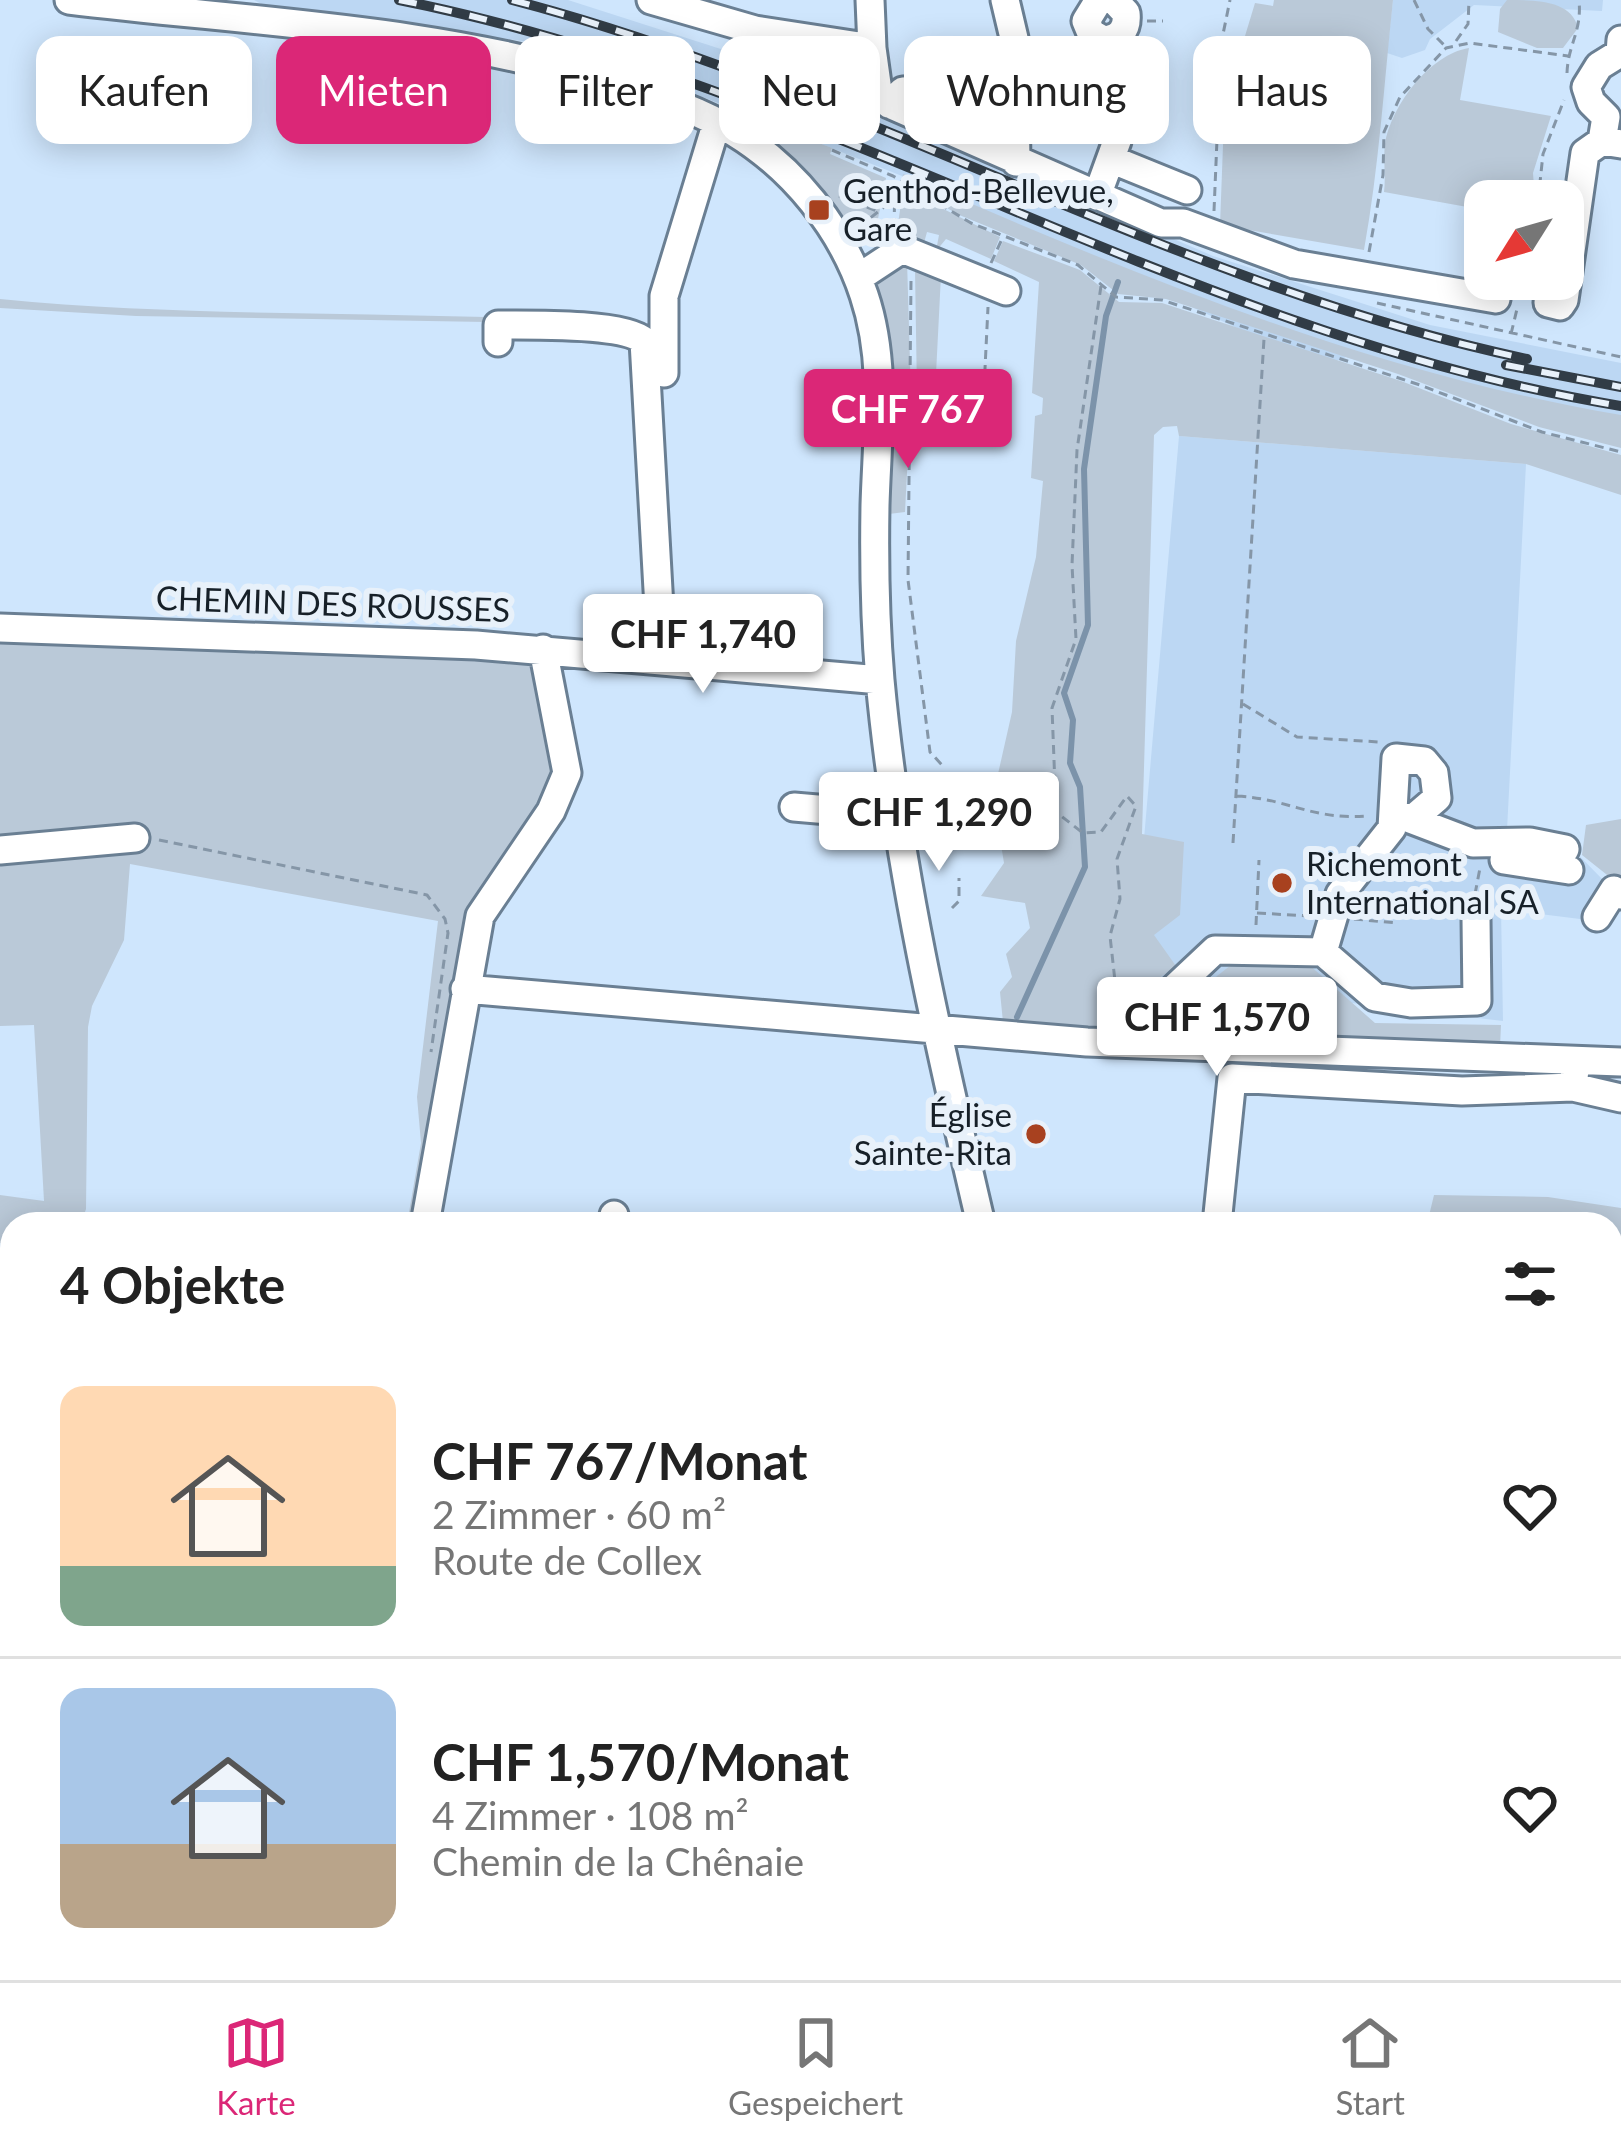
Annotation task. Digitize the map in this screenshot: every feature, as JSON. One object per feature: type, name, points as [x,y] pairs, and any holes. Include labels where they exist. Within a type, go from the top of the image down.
[{"type":"street","points":[[69,0],[229,9],[518,57],[659,98],[717,122],[795,182],[828,222],[857,278],[878,373],[880,680],[898,816],[936,1031],[978,1212]]},
{"type":"street","points":[[651,0],[678,4],[755,30],[794,36]]},
{"type":"street","points":[[870,0],[872,36]]},
{"type":"street","points":[[1005,0],[1013,38],[1016,162]]},
{"type":"street","points":[[1095,36],[1087,27],[1086,14],[1099,0]]},
{"type":"street","points":[[1114,0],[1127,20],[1115,36]]},
{"type":"street","points":[[1579,180],[1582,159],[1611,143],[1606,117],[1591,103],[1586,88],[1599,66],[1619,53],[1621,40]]},
{"type":"street","points":[[898,88],[1016,162],[1162,223],[1294,265],[1464,294]]},
{"type":"street","points":[[880,91],[904,88]]},
{"type":"street","points":[[667,428],[664,296],[717,122]]},
{"type":"street","points":[[1097,196],[1116,144]]},
{"type":"street","points":[[1118,162],[1187,190]]},
{"type":"street","points":[[1257,251],[1281,245],[1356,256]]},
{"type":"street","points":[[857,278],[891,252],[910,251],[996,279]]},
{"type":"street","points":[[498,342],[498,325],[541,324],[630,332],[646,346],[662,661]]},
{"type":"street","name":"CHEMIN DES ROUSSES","points":[[0,628],[543,649],[880,680]]},
{"type":"street","points":[[427,1212],[480,916],[551,812],[566,779],[566,754],[543,649]]},
{"type":"street","points":[[1399,818],[1396,758],[1428,764],[1437,799],[1456,837]]},
{"type":"street","points":[[1323,952],[1340,894],[1399,818],[1437,799]]},
{"type":"street","points":[[794,806],[898,816]]},
{"type":"street","points":[[1399,818],[1456,837],[1507,843],[1504,860],[1567,860]]},
{"type":"street","points":[[0,850],[135,838]]},
{"type":"street","points":[[1597,917],[1614,890],[1621,895]]},
{"type":"street","points":[[1113,1033],[1215,950],[1323,952],[1375,997],[1411,1003],[1477,1001],[1476,919]]},
{"type":"street","points":[[465,989],[936,1031],[1113,1033],[1263,1062],[1575,1074],[1621,1062]]},
{"type":"street","points":[[1217,1212],[1232,1078],[1263,1062]]},
{"type":"street","points":[[1575,1074],[1621,1098]]},
{"type":"path","points":[[1211,235],[1221,44],[1230,0]]},
{"type":"path","points":[[1414,0],[1427,29],[1446,48]]},
{"type":"path","points":[[1356,256],[1384,132],[1400,97],[1468,24],[1468,0]]},
{"type":"path","points":[[1540,180],[1543,154],[1564,108],[1568,56],[1582,28],[1579,0]]},
{"type":"path","points":[[1455,42],[1568,56]]},
{"type":"path","points":[[832,150],[1003,237],[1078,266],[1117,297],[1162,300],[1420,385],[1542,432],[1621,452]]},
{"type":"path","points":[[895,181],[895,198],[894,240],[851,230],[895,198]]},
{"type":"path","points":[[829,196],[861,201],[878,211]]},
{"type":"path","points":[[984,389],[1003,237]]},
{"type":"path","points":[[910,251],[914,397],[908,580],[930,752],[942,765]]},
{"type":"path","points":[[1101,286],[1077,451],[1072,566],[1076,639],[1057,689],[1050,746],[1056,812],[1083,833],[1101,832],[1127,796],[1136,806],[1117,859],[1120,899],[1110,936],[1115,981],[1113,1033]]},
{"type":"path","points":[[1511,336],[1621,357]]},
{"type":"path","points":[[1233,843],[1264,337]]},
{"type":"path","points":[[1242,704],[1252,705],[1297,737],[1396,743],[1396,758]]},
{"type":"path","points":[[1236,796],[1269,798],[1325,818],[1399,818]]},
{"type":"path","points":[[1456,837],[1480,864],[1472,912],[1476,919]]},
{"type":"path","points":[[135,838],[321,876],[415,888],[427,895],[445,919],[448,934],[430,1054]]},
{"type":"path","points":[[1254,950],[1259,860]]},
{"type":"path","points":[[952,908],[959,901],[959,878]]},
{"type":"shaded area","points":[[254,0],[568,0],[680,36],[515,36],[515,40],[267,7]]},
{"type":"shaded area","points":[[1274,0],[1393,0],[1364,250],[1220,225],[1223,144],[1371,144],[1371,36],[1245,36],[1255,3],[1273,6]]},
{"type":"shaded area","points":[[1393,0],[1603,0],[1602,11],[1474,5],[1430,39],[1425,50],[1402,58],[1387,53]]},
{"type":"shaded area","points":[[1507,0],[1560,7],[1578,28],[1563,48],[1537,48],[1498,32],[1500,9]]},
{"type":"shaded area","points":[[695,41],[719,48],[719,103],[695,95]]},
{"type":"shaded area","points":[[1469,48],[1460,100],[1551,116],[1534,180],[1464,180],[1464,206],[1384,192],[1385,144],[1395,114],[1427,71],[1454,52]]},
{"type":"shaded area","points":[[880,112],[904,122],[904,144],[955,144],[1213,256],[1430,325],[1621,363],[1621,442],[1346,357],[1321,367],[1181,302],[957,214],[902,176],[821,144],[880,144]]},
{"type":"shaded area","points":[[775,144],[822,144],[832,148],[830,154],[886,178],[876,229],[850,226],[799,162]]},
{"type":"shaded area","points":[[903,174],[1166,284],[1344,347],[1435,374],[1621,415],[1621,448],[1539,427],[1398,374],[1166,299],[1118,294],[1081,265],[957,214],[902,181]]},
{"type":"shaded area","points":[[903,189],[1000,237],[991,259],[946,239],[936,251],[939,235],[927,232],[922,250],[897,231]]},
{"type":"shaded area","points":[[1003,241],[1080,270],[1119,302],[1162,303],[1401,381],[1511,424],[1621,455],[1621,495],[1526,464],[1179,436],[1177,426],[1163,427],[1154,435],[1142,834],[1184,842],[1180,915],[1154,935],[1176,966],[1144,989],[1149,998],[1102,1033],[1003,1022],[1000,992],[1012,977],[1006,954],[1030,928],[1025,903],[981,896],[1004,863],[993,796],[1012,712],[1016,641],[1036,557],[1043,481],[1031,478],[1035,416],[1042,414],[1043,398],[1032,393],[1039,282],[994,261]]},
{"type":"shaded area","points":[[907,260],[911,396],[905,512],[889,514],[871,283]]},
{"type":"shaded area","points":[[915,270],[941,275],[935,394],[917,393]]},
{"type":"shaded area","points":[[0,299],[182,310],[486,317],[486,322],[136,316],[0,308]]},
{"type":"shaded area","name":"Richemont International SA","points":[[1179,436],[1526,464],[1507,830],[1557,833],[1605,882],[1588,920],[1501,909],[1503,1021],[1132,977]]},
{"type":"shaded area","points":[[0,637],[528,659],[541,671],[557,779],[483,897],[420,1212],[409,1212],[421,1143],[417,1097],[438,921],[130,864],[124,940],[92,1006],[88,1027],[85,1212],[0,1212],[0,1195],[44,1201],[34,1025],[0,1026]]},
{"type":"shaded area","points":[[1621,819],[1621,886],[1582,855],[1586,825]]},
{"type":"shaded area","points":[[1240,958],[1307,963],[1375,1023],[1501,1025],[1500,1047],[1143,1034]]},
{"type":"shaded area","points":[[1434,1195],[1548,1197],[1621,1208],[1621,1212],[1430,1212]]},
{"type":"waterway","points":[[1017,1017],[1085,867],[1080,787],[1070,763],[1073,720],[1064,693],[1088,625],[1084,469],[1106,316],[1118,282]]},
{"type":"railway","points":[[399,0],[557,39],[709,89],[1307,325],[1461,372],[1621,406]]},
{"type":"railway","points":[[512,0],[641,38],[768,84],[1268,284],[1396,326],[1527,359]]},
{"type":"railway","points":[[1506,365],[1621,387]]},
{"type":"place","name":"Genthod-Bellevue, Gare","points":[[819,210]]},
{"type":"place","name":"Richemont International SA","points":[[1282,883]]},
{"type":"place","name":"Église Sainte-Rita","points":[[1036,1134]]}]
